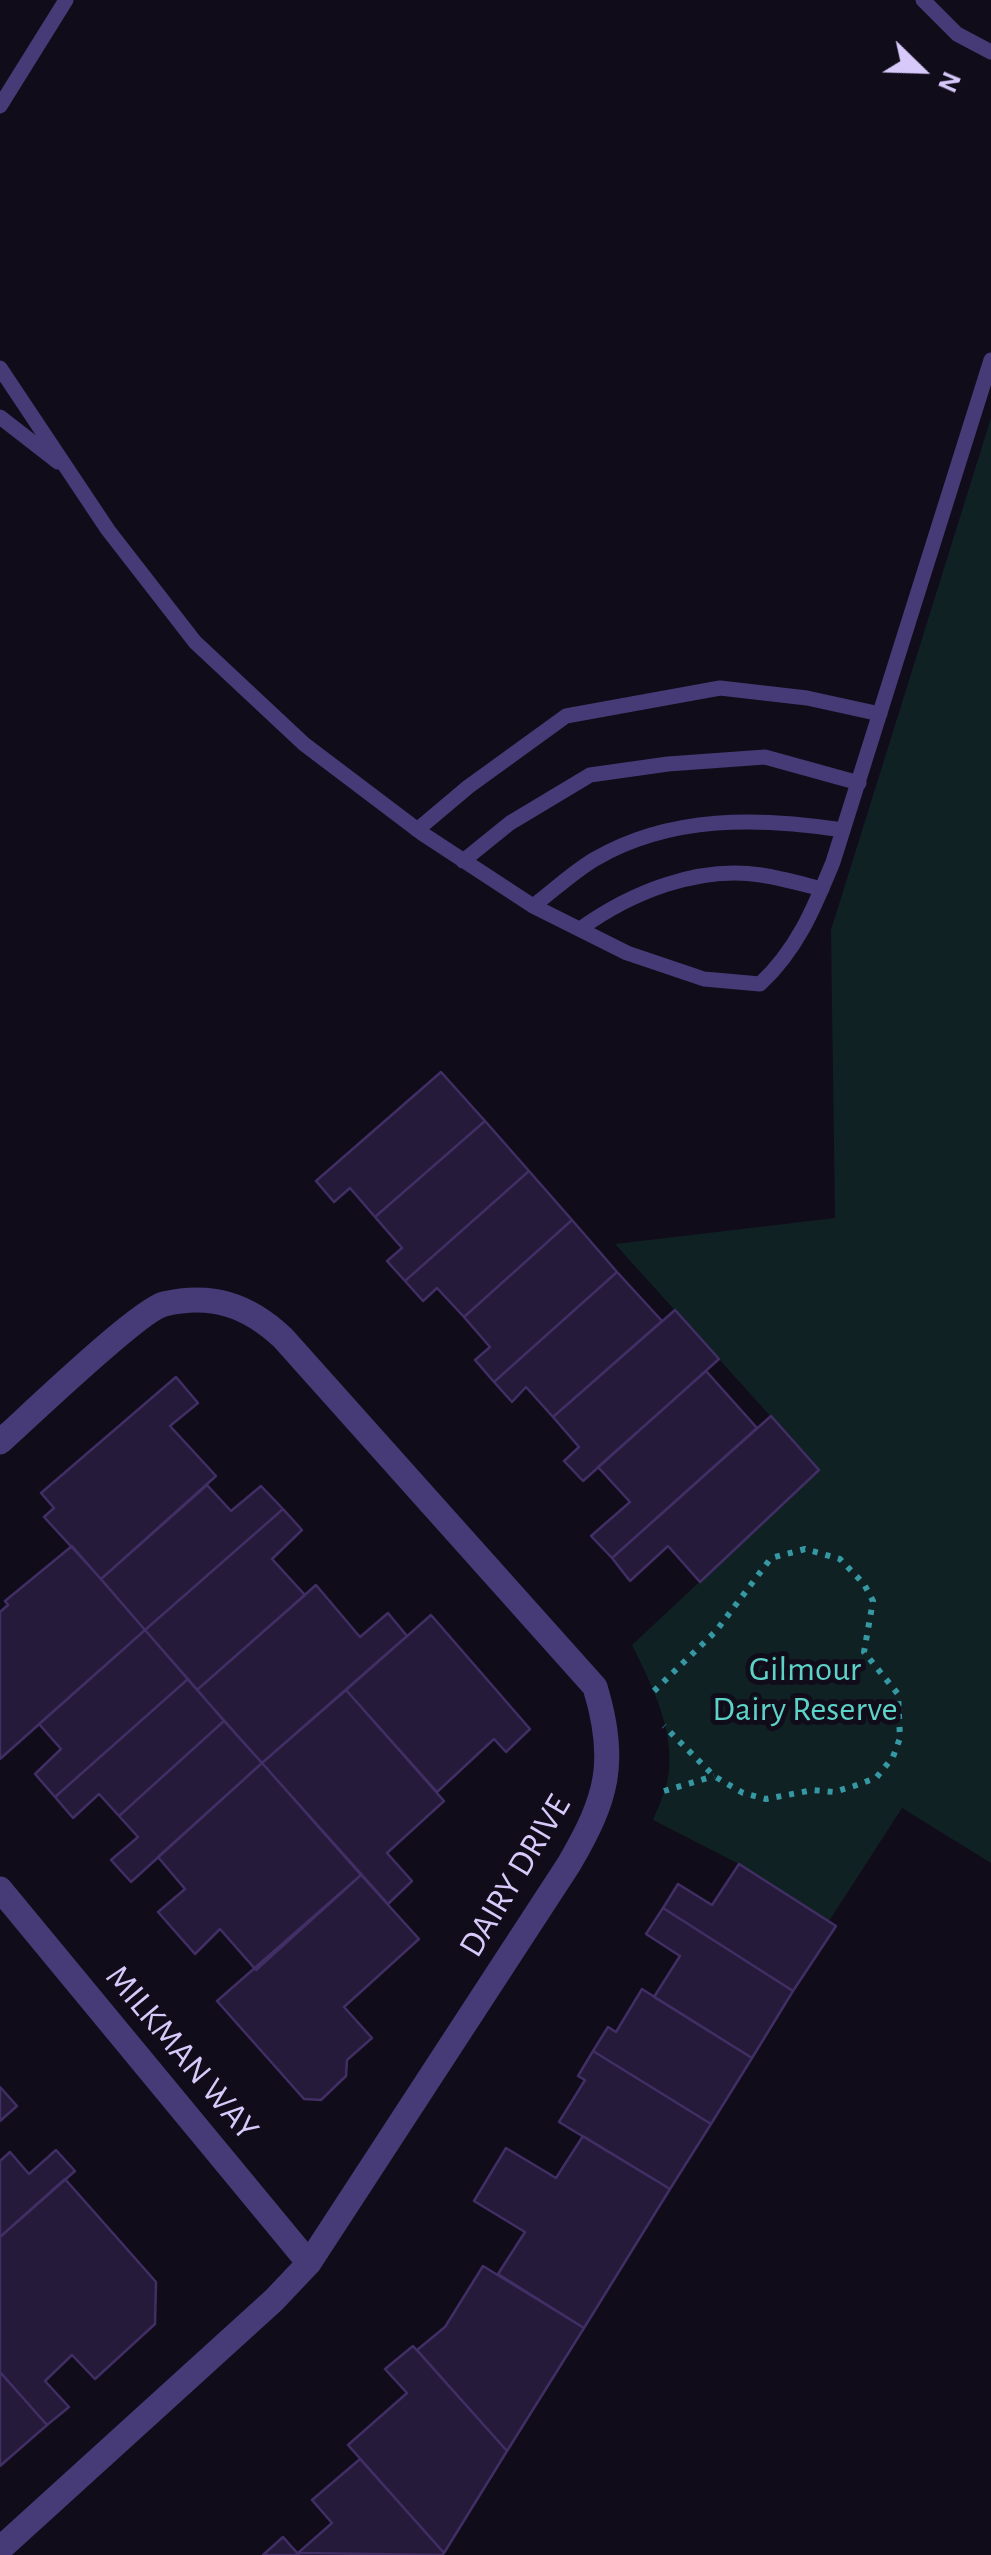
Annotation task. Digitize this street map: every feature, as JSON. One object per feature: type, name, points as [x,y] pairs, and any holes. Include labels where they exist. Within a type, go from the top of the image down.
[{"type":"street","name":"DAIRY DRIVE","points":[[0,1442],[160,1304],[219,1300],[260,1316],[596,1687],[606,1722],[608,1752],[605,1784],[594,1821],[309,2262],[274,2300],[0,2549]]},
{"type":"street","name":"MILKMAN WAY","points":[[0,1889],[309,2262]]},
{"type":"lane","points":[[0,106],[66,0]]},
{"type":"lane","points":[[923,0],[957,34],[991,52]]},
{"type":"lane","points":[[0,368],[108,530],[196,642],[304,744],[417,830],[533,906],[627,953],[704,979],[760,984],[780,965],[803,932],[822,888],[859,783],[991,360]]},
{"type":"lane","points":[[0,418],[69,470]]},
{"type":"lane","points":[[417,830],[468,786],[566,716],[720,688],[808,698],[880,714]]},
{"type":"lane","points":[[463,861],[510,823],[590,774],[765,757],[859,783]]},
{"type":"lane","points":[[533,906],[593,860],[639,837],[685,826],[739,821],[800,823],[843,830]]},
{"type":"lane","points":[[580,930],[608,909],[656,886],[713,876],[758,874],[822,888]]},
{"type":"path","points":[[654,1691],[716,1631],[771,1558],[804,1549],[840,1560],[864,1584],[873,1602],[864,1652],[898,1694],[900,1738],[894,1757],[876,1778],[834,1792],[787,1793],[766,1799],[744,1793],[714,1776],[664,1726]]},
{"type":"path","points":[[664,1791],[714,1776]]},
{"type":"green space","name":"Gilmour Dairy Reserve","points":[[991,418],[991,1863],[902,1808],[829,1921],[739,1864],[653,1820],[667,1783],[669,1747],[661,1711],[632,1645],[819,1470],[615,1244],[835,1218],[831,930]]},
{"type":"building","points":[[441,1072],[485,1121],[375,1217],[350,1188],[334,1202],[316,1181]]},
{"type":"building","points":[[485,1121],[529,1171],[405,1281],[387,1261],[402,1248],[375,1217]]},
{"type":"building","points":[[529,1171],[572,1220],[464,1317],[437,1288],[423,1301],[405,1281]]},
{"type":"building","points":[[572,1220],[617,1272],[494,1382],[475,1360],[490,1347],[464,1317]]},
{"type":"building","points":[[617,1272],[662,1321],[553,1417],[526,1387],[512,1402],[494,1382]]},
{"type":"building","points":[[675,1310],[719,1359],[583,1481],[564,1461],[579,1447],[553,1417]]},
{"type":"building","points":[[706,1371],[757,1428],[612,1558],[591,1536],[630,1502],[598,1467]]},
{"type":"building","points":[[176,1377],[198,1403],[170,1426],[216,1476],[101,1579],[44,1517],[54,1508],[41,1493]]},
{"type":"building","points":[[771,1416],[819,1470],[700,1582],[668,1546],[630,1581],[612,1558]]},
{"type":"building","points":[[207,1485],[231,1511],[261,1486],[283,1509],[145,1630],[101,1579]]},
{"type":"building","points":[[283,1509],[302,1530],[272,1559],[305,1595],[197,1690],[145,1630]]},
{"type":"building","points":[[72,1546],[145,1630],[0,1759],[0,1612],[8,1605],[5,1601]]},
{"type":"building","points":[[316,1585],[360,1637],[388,1613],[407,1636],[262,1763],[197,1690]]},
{"type":"building","points":[[431,1615],[530,1729],[506,1752],[494,1739],[437,1792],[346,1690]]},
{"type":"building","points":[[145,1630],[188,1679],[55,1797],[35,1774],[61,1749],[39,1724]]},
{"type":"building","points":[[188,1679],[224,1721],[119,1816],[99,1794],[73,1818],[55,1797]]},
{"type":"building","points":[[346,1690],[444,1801],[387,1853],[412,1881],[388,1904],[262,1763]]},
{"type":"building","points":[[224,1721],[262,1763],[131,1882],[111,1860],[138,1837],[119,1816]]},
{"type":"building","points":[[262,1763],[361,1875],[256,1970],[220,1929],[195,1954],[158,1912],[185,1889],[158,1857]]},
{"type":"building","points":[[739,1864],[836,1926],[793,1991],[663,1908],[678,1884],[712,1905]]},
{"type":"building","points":[[361,1875],[419,1939],[344,2007],[372,2038],[347,2060],[346,2076],[321,2100],[304,2099],[217,2001]]},
{"type":"building","points":[[663,1908],[793,1991],[752,2058],[654,1997],[680,1956],[646,1934]]},
{"type":"building","points":[[642,1989],[752,2058],[711,2124],[593,2051],[608,2027],[616,2032]]},
{"type":"building","points":[[593,2051],[711,2124],[670,2189],[559,2122],[585,2080],[578,2076]]},
{"type":"building","points":[[0,2087],[17,2106],[0,2121]]},
{"type":"building","points":[[583,2136],[670,2189],[584,2328],[498,2274],[525,2232],[474,2201],[506,2148],[556,2178]]},
{"type":"building","points":[[56,2150],[75,2171],[0,2237],[0,2161],[10,2152],[29,2174]]},
{"type":"building","points":[[65,2179],[156,2282],[155,2324],[95,2379],[72,2355],[45,2381],[69,2407],[47,2425],[0,2372],[0,2237]]},
{"type":"building","points":[[483,2266],[584,2328],[507,2451],[417,2350],[445,2327]]},
{"type":"building","points":[[413,2346],[507,2451],[444,2553],[348,2445],[407,2393],[385,2369]]},
{"type":"building","points":[[0,2375],[47,2425],[0,2466]]},
{"type":"building","points":[[360,2459],[442,2555],[298,2553],[332,2523],[312,2500]]},
{"type":"building","points":[[283,2537],[299,2555],[263,2555]]}]
